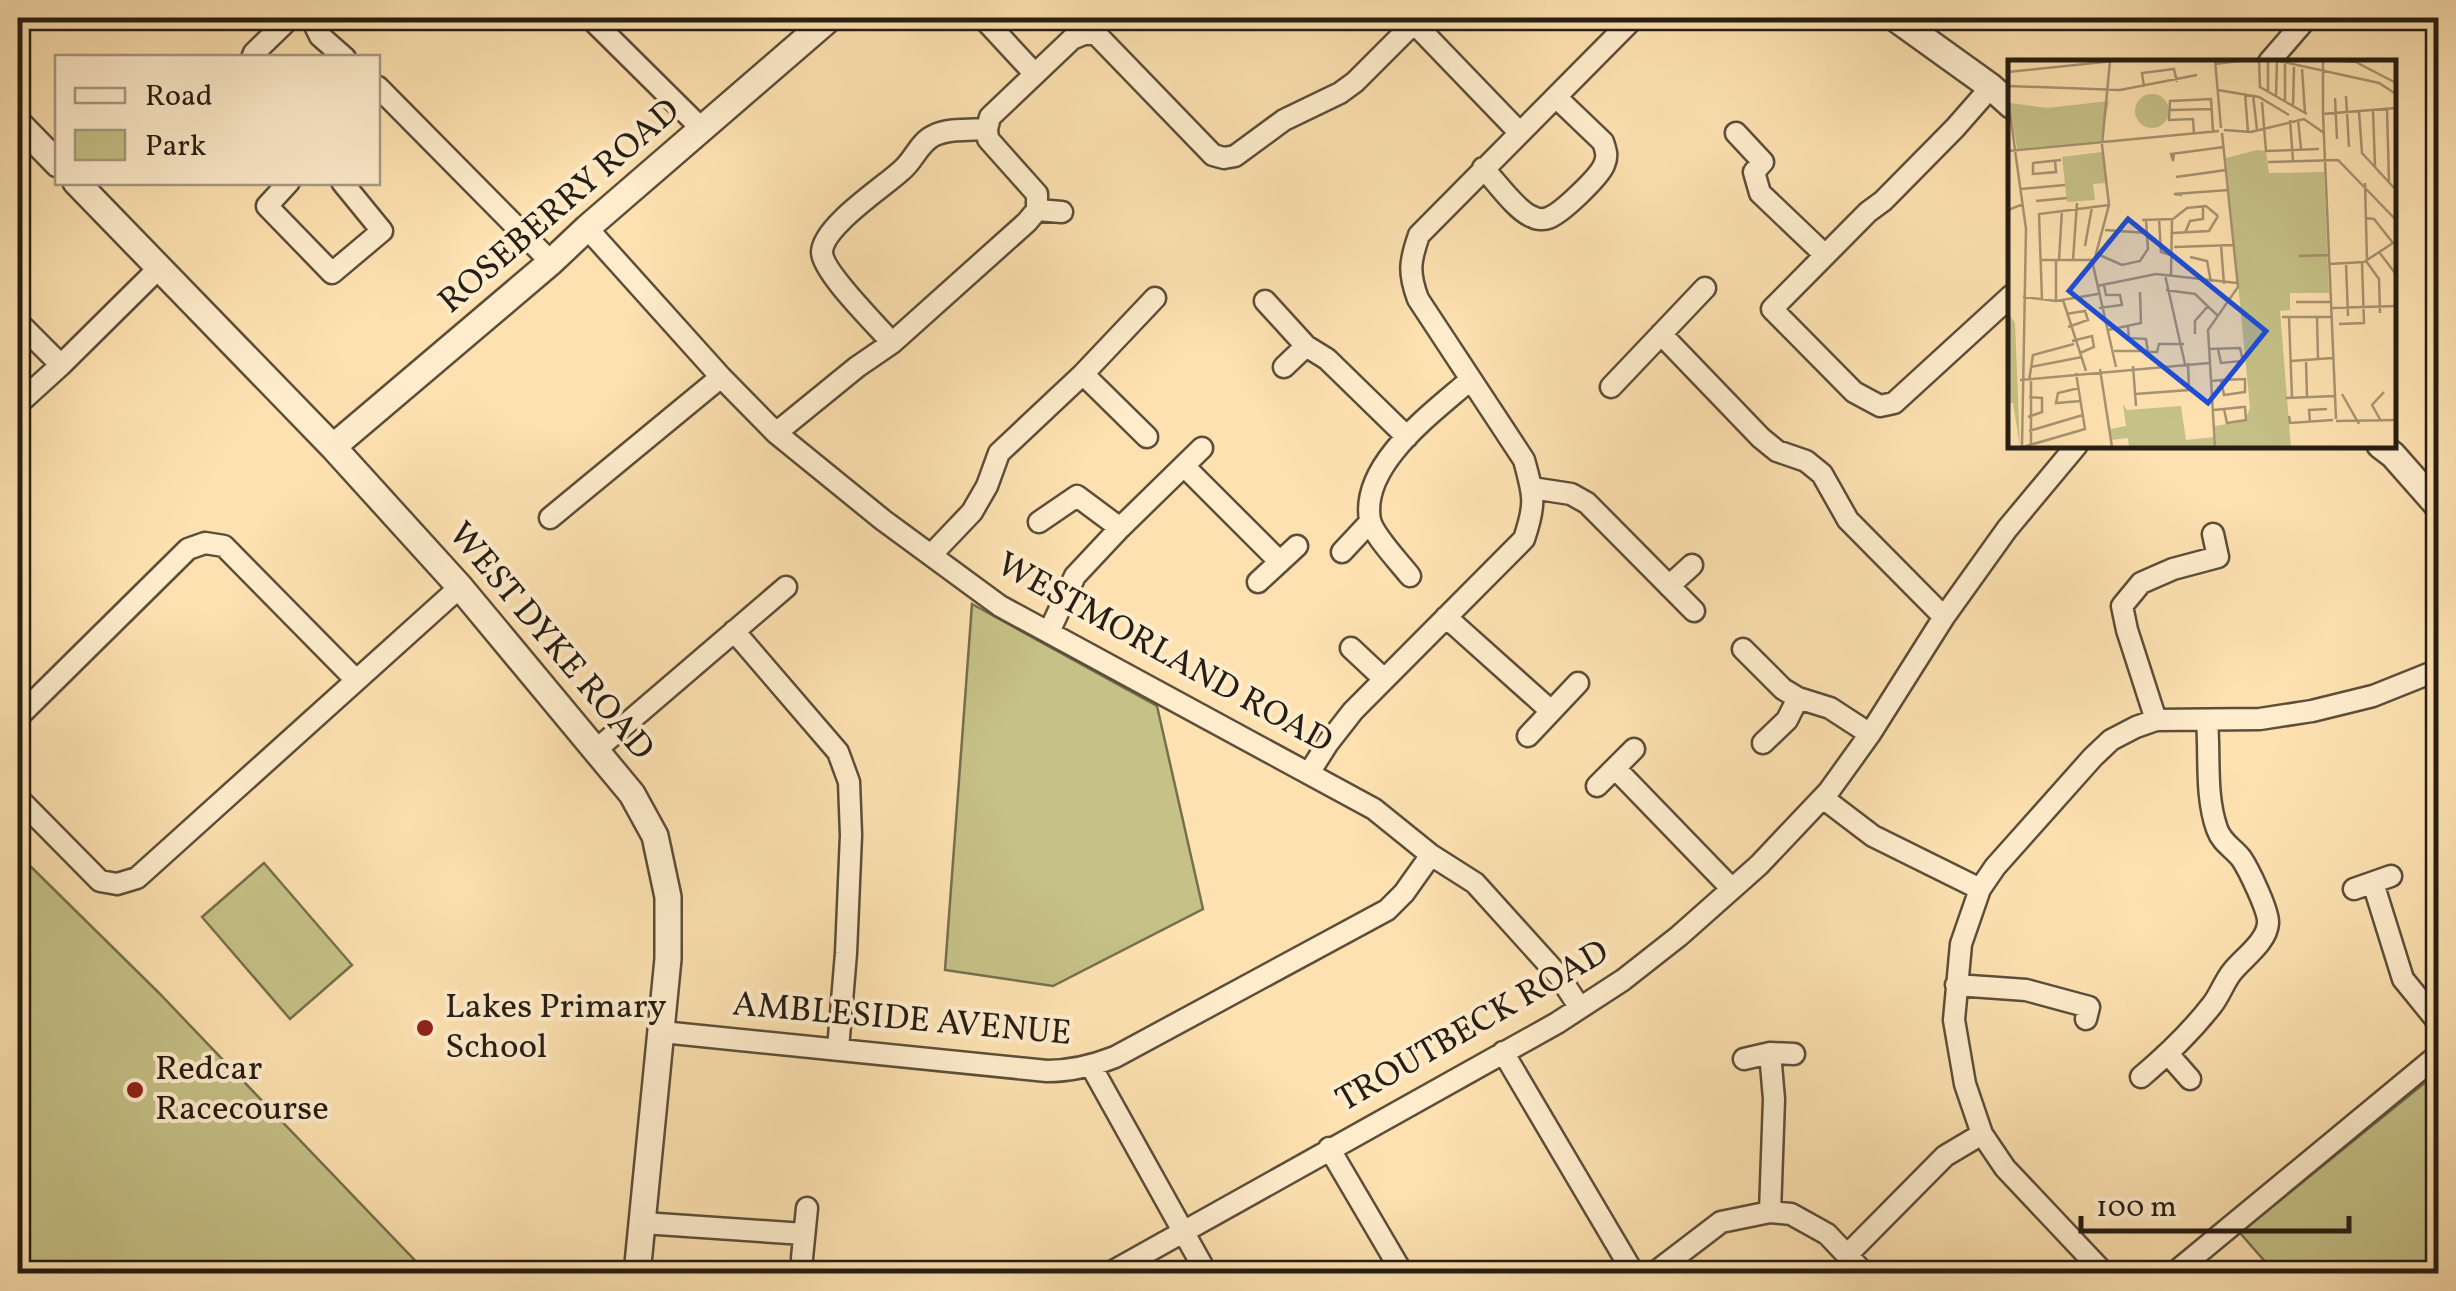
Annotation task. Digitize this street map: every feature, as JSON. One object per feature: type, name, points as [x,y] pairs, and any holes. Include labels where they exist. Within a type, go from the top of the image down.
[{"type":"street","points":[[253,55],[290,18]]},
{"type":"street","points":[[311,18],[320,36],[342,55]]},
{"type":"street","points":[[590,18],[703,130]]},
{"type":"street","name":"ROSEBERRY ROAD","points":[[333,448],[830,18]]},
{"type":"street","points":[[983,18],[1034,73]]},
{"type":"street","points":[[1309,774],[1353,711],[1524,540],[1533,513],[1532,488],[1524,460],[1418,298],[1410,276],[1419,234],[1634,18]]},
{"type":"street","points":[[1895,18],[2001,96],[1868,212],[1772,308],[1854,392],[1880,406],[1894,403],[2008,299]]},
{"type":"street","points":[[2271,60],[2308,18]]},
{"type":"street","points":[[776,432],[892,343],[1037,210],[1037,194],[988,139],[990,116],[1072,39],[1099,26],[1213,156],[1235,156],[1284,120],[1355,82],[1417,20],[1520,132]]},
{"type":"street","points":[[380,89],[552,262]]},
{"type":"street","points":[[1483,168],[1526,214],[1537,219],[1548,218],[1563,208],[1599,174],[1606,161],[1603,142],[1556,98]]},
{"type":"street","points":[[18,123],[55,161]]},
{"type":"street","points":[[892,343],[832,275],[822,255],[824,244],[839,224],[906,167],[921,145],[934,135],[987,129]]},
{"type":"street","points":[[1736,133],[1762,162],[1754,172],[1760,192],[1824,254]]},
{"type":"street","name":"WEST DYKE ROAD","points":[[79,185],[333,448],[460,587],[597,749],[632,794],[655,836],[668,898],[668,960],[637,1274]]},
{"type":"street","points":[[286,185],[267,206],[332,274],[382,231],[344,185]]},
{"type":"street","points":[[1037,210],[1062,212]]},
{"type":"street","name":"WESTMORLAND ROAD","points":[[587,228],[720,377],[776,432],[884,520],[1000,606],[1374,808],[1431,855],[1475,882],[1559,976],[1580,1008]]},
{"type":"street","points":[[18,404],[160,267]]},
{"type":"street","points":[[1611,386],[1706,288]]},
{"type":"street","points":[[932,554],[972,512],[987,486],[999,452],[1155,298]]},
{"type":"street","points":[[1265,301],[1306,346],[1328,359],[1406,437]]},
{"type":"street","points":[[18,322],[61,365]]},
{"type":"street","points":[[1661,334],[1777,451],[1806,461],[1822,474],[1848,520],[1944,616]]},
{"type":"street","points":[[1284,367],[1306,346]]},
{"type":"street","points":[[1082,374],[1147,437]]},
{"type":"street","points":[[550,518],[720,377]]},
{"type":"street","points":[[1410,576],[1370,522],[1370,496],[1391,454],[1470,380]]},
{"type":"street","points":[[1049,632],[1075,576],[1202,448]]},
{"type":"street","name":"TROUTBECK ROAD","points":[[1108,1274],[1580,1008],[1665,947],[1759,864],[1823,798],[1870,734],[1944,616],[2007,529],[2074,448]]},
{"type":"street","points":[[2384,448],[2438,506]]},
{"type":"street","points":[[1185,467],[1280,562]]},
{"type":"street","points":[[1532,488],[1571,494],[1587,503],[1694,611]]},
{"type":"street","points":[[1039,522],[1077,496],[1120,528]]},
{"type":"street","points":[[1342,552],[1370,522]]},
{"type":"street","points":[[2156,720],[2122,606],[2141,583],[2173,569],[2218,557],[2213,534]]},
{"type":"street","points":[[18,717],[188,550],[204,543],[224,546],[356,680]]},
{"type":"street","points":[[1258,582],[1297,546]]},
{"type":"street","points":[[1669,586],[1692,565]]},
{"type":"street","points":[[597,749],[786,586]]},
{"type":"street","points":[[18,798],[100,881],[117,884],[137,878],[460,587]]},
{"type":"street","points":[[1446,617],[1551,711]]},
{"type":"street","points":[[734,632],[838,752],[849,782],[848,914],[838,1049]]},
{"type":"street","points":[[1352,648],[1384,679]]},
{"type":"street","points":[[1743,649],[1783,689],[1830,708],[1870,734]]},
{"type":"street","points":[[2105,1274],[2005,1168],[1982,1134],[1973,1112],[1954,1020],[1961,944],[1980,889],[2093,756],[2111,740],[2136,727],[2156,720],[2260,718],[2312,711],[2373,696],[2438,670]]},
{"type":"street","points":[[1528,736],[1578,683]]},
{"type":"street","points":[[1763,743],[1788,720],[1798,698]]},
{"type":"street","points":[[2141,1077],[2203,1016],[2230,974],[2264,936],[2268,922],[2241,859],[2222,841],[2215,824],[2207,721]]},
{"type":"street","points":[[1597,786],[1634,750]]},
{"type":"street","points":[[1615,768],[1732,888]]},
{"type":"street","points":[[1823,798],[1873,836],[1980,889]]},
{"type":"street","name":"AMBLESIDE AVENUE","points":[[662,1032],[1047,1071],[1091,1066],[1387,910],[1431,855]]},
{"type":"street","points":[[2372,882],[2403,979],[2438,1022]]},
{"type":"street","points":[[1956,985],[2026,990],[2050,996],[2090,1007],[2086,1019]]},
{"type":"street","points":[[1503,1052],[1634,1274]]},
{"type":"street","points":[[1744,1060],[1770,1053],[1794,1054]]},
{"type":"street","points":[[1770,1053],[1774,1099],[1770,1212]]},
{"type":"street","points":[[2168,1054],[2190,1079]]},
{"type":"street","points":[[2173,1274],[2438,1055]]},
{"type":"street","points":[[1091,1066],[1207,1274]]},
{"type":"street","points":[[1848,1254],[1944,1156],[1982,1134]]},
{"type":"street","points":[[1330,1148],[1403,1274]]},
{"type":"street","points":[[802,1258],[807,1208]]},
{"type":"street","points":[[1653,1274],[1721,1222],[1770,1212],[1791,1214],[1827,1234],[1865,1274]]},
{"type":"street","points":[[643,1222],[804,1234]]},
{"type":"green space","points":[[972,604],[1157,706],[1203,909],[1053,986],[945,970]]},
{"type":"green space","name":"Redcar Racecourse","points":[[18,854],[159,993],[427,1273],[18,1273]]},
{"type":"green space","points":[[264,863],[352,965],[290,1019],[202,917]]},
{"type":"green space","points":[[2438,1072],[2438,1273],[2275,1273],[2240,1233]]},
{"type":"place","name":"Lakes Primary School","points":[[425,1028]]},
{"type":"place","name":"Redcar Racecourse","points":[[135,1090]]}]
